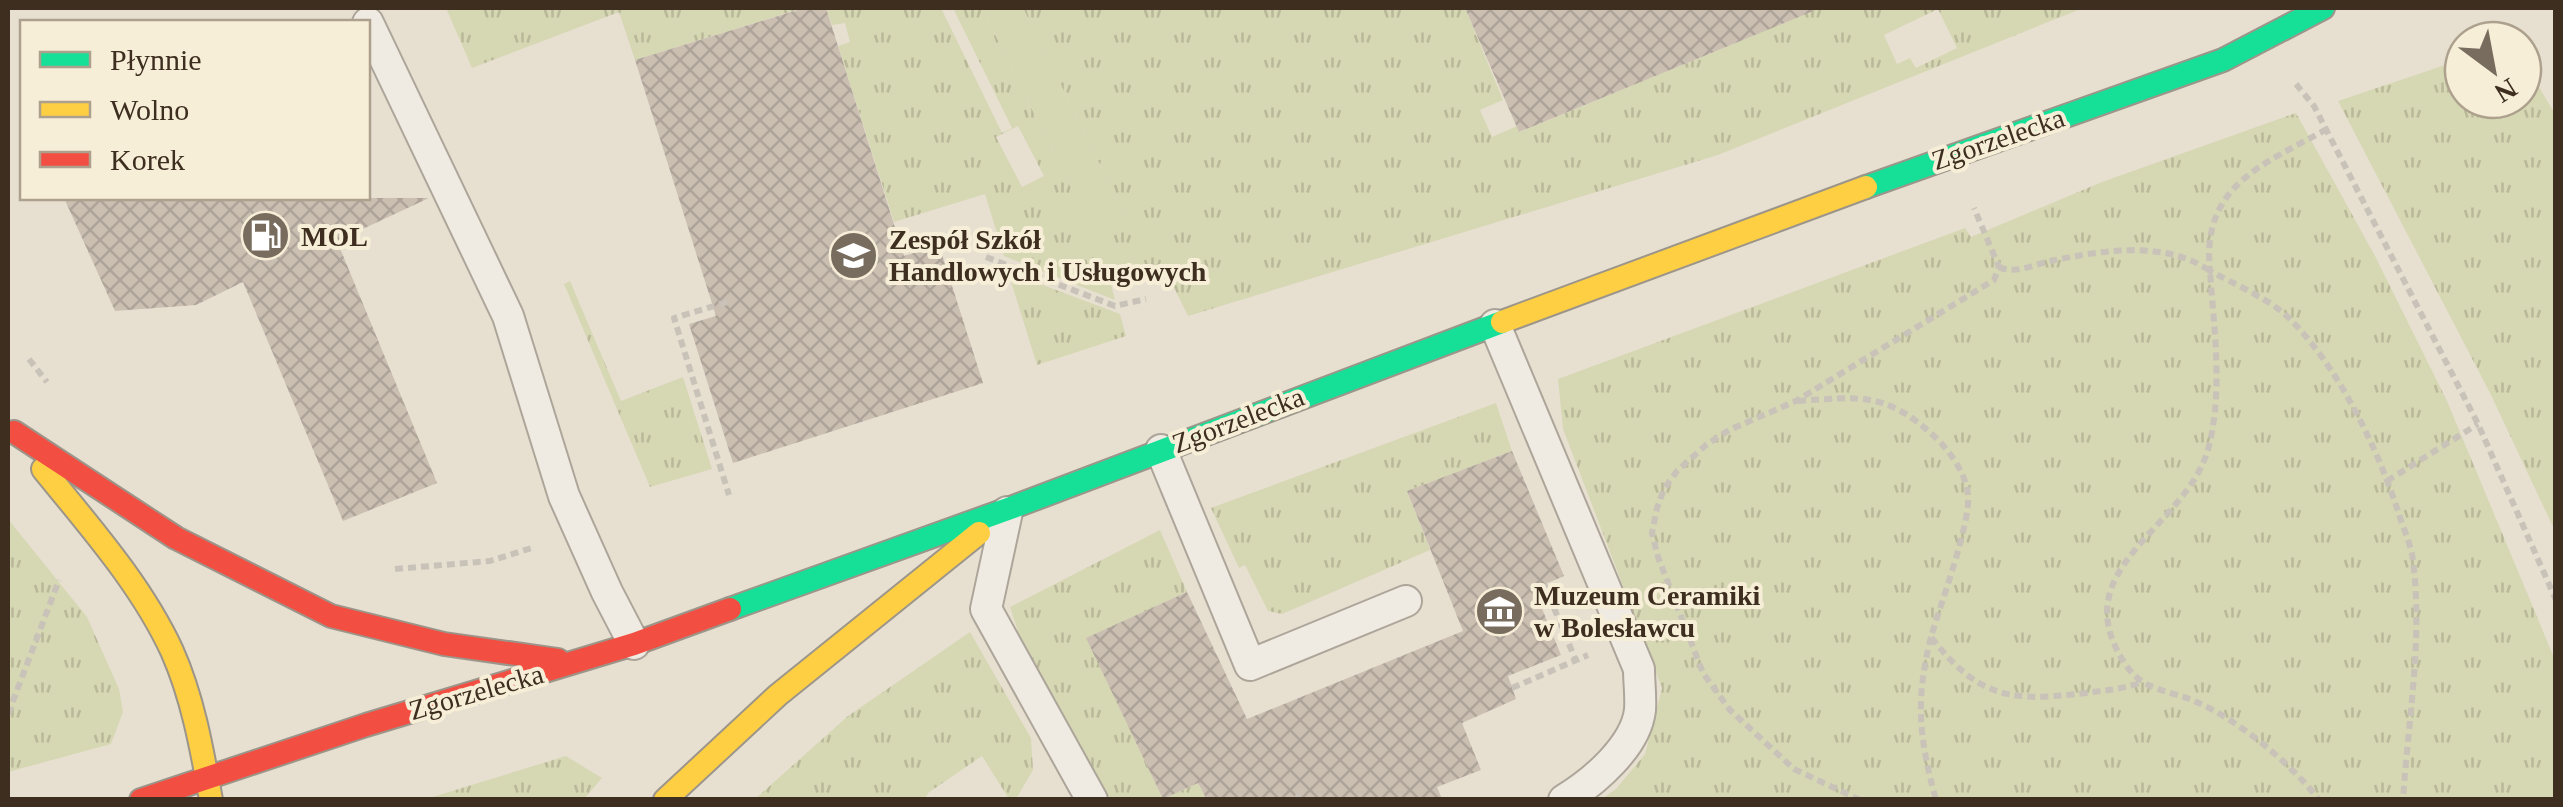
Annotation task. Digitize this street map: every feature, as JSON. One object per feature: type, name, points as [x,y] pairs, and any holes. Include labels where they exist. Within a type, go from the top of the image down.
[{"type":"street","name":"Zgorzelecka","points":[[141,800],[209,788],[366,725],[634,644],[1008,509],[1900,174],[2222,60],[2323,8]]},
{"type":"street","points":[[11,429],[176,538],[330,616],[444,644],[576,663]]},
{"type":"street","points":[[11,429],[108,551],[148,610],[182,677],[209,788]]},
{"type":"street","points":[[665,800],[800,676],[899,602],[1008,509]]},
{"type":"lane","points":[[2257,8],[2271,35]]},
{"type":"lane","points":[[370,29],[508,316],[561,486],[634,644]]},
{"type":"lane","points":[[1495,325],[1638,670],[1640,713],[1629,738],[1582,790],[1564,800]]},
{"type":"lane","points":[[1160,450],[1250,665],[1406,601]]},
{"type":"lane","points":[[1008,509],[986,609],[1092,800]]},
{"type":"path","points":[[2289,74],[2327,129],[2478,424],[2556,600]]},
{"type":"path","points":[[2141,683],[2120,654],[2109,628],[2109,593],[2116,574],[2186,494],[2209,449],[2218,367],[2207,243],[2210,228],[2218,207],[2231,190],[2327,129]]},
{"type":"path","points":[[1860,800],[1794,769],[1730,710],[1704,673],[1658,557],[1652,532],[1664,489],[1706,445],[1729,430],[1796,401],[1994,280],[1999,268],[1971,202]]},
{"type":"path","points":[[1999,268],[2011,272],[2083,255],[2182,255],[2290,319],[2352,404],[2388,481],[2412,553],[2415,626],[2403,800]]},
{"type":"path","points":[[986,256],[1116,306],[1146,299]]},
{"type":"path","points":[[727,302],[674,318],[729,494]]},
{"type":"path","points":[[29,360],[49,384]]},
{"type":"path","points":[[1796,401],[1856,398],[1897,406],[1930,432],[1956,461],[1968,494],[1966,519],[1920,680],[1918,724],[1936,800]]},
{"type":"path","points":[[2388,481],[2478,424]]},
{"type":"path","points":[[379,570],[490,560],[580,533]]},
{"type":"path","points":[[8,714],[62,572]]},
{"type":"path","points":[[1544,584],[1576,660]]},
{"type":"path","points":[[1932,638],[1954,666],[2000,694],[2051,697],[2105,692],[2141,683],[2195,701],[2237,726],[2307,783],[2319,800]]},
{"type":"path","points":[[1512,688],[1626,639]]},
{"type":"green space","points":[[446,8],[803,8],[635,60],[619,12],[472,68]]},
{"type":"green space","points":[[826,8],[941,8],[1002,133],[1012,128],[953,8],[982,8],[1084,214],[1130,226],[1023,8],[1465,8],[1503,100],[1480,110],[1492,137],[1517,126],[1520,132],[1755,35],[1744,8],[2083,8],[1718,155],[1188,316],[1163,265],[1110,280],[1115,300],[1004,256],[985,194],[894,222],[838,46],[850,42],[845,23],[832,25]],"holes":[[[1938,9],[1957,48],[1916,68],[1910,58],[1897,64],[1884,35]],[[1018,126],[1044,176],[1022,187],[996,137]]]},
{"type":"green space","points":[[982,8],[1023,8],[1130,226],[1088,247],[1075,219],[1084,214]]},
{"type":"green space","points":[[2443,66],[2443,120],[2543,120],[2543,94],[2555,114],[2555,531],[2490,393],[2338,101]]},
{"type":"green space","points":[[2296,113],[2375,256],[2447,401],[2555,660],[2555,799],[1602,799],[1616,789],[1645,754],[1662,688],[1563,429],[1558,379],[1965,228],[1971,237],[2102,182]]},
{"type":"green space","points":[[1008,272],[1120,314],[1126,336],[1037,365]]},
{"type":"green space","points":[[570,281],[621,401],[683,377],[712,469],[650,487],[564,284]]},
{"type":"green space","points":[[1496,403],[1512,451],[1407,491],[1430,550],[1282,614],[1268,611],[1245,565],[1239,568],[1211,508]]},
{"type":"green space","points":[[8,519],[87,617],[119,689],[123,712],[111,744],[8,772]]},
{"type":"green space","points":[[1160,530],[1187,592],[1087,638],[1163,799],[1110,799],[1020,637],[1010,607]]},
{"type":"green space","points":[[970,632],[1031,738],[1033,770],[1016,799],[1009,799],[982,756],[925,799],[755,799],[848,716]]},
{"type":"green space","points":[[566,756],[602,778],[584,799],[426,799]]},
{"type":"green space","points":[[1198,783],[1207,799],[1163,799]]},
{"type":"building","points":[[804,8],[826,8],[904,256],[939,245],[983,383],[733,463],[689,324],[716,316],[635,60]]},
{"type":"building","points":[[1465,8],[1818,8],[1818,9],[1519,132]]},
{"type":"building","points":[[429,198],[337,241],[437,483],[343,521],[243,282],[196,305],[115,311],[65,200]]},
{"type":"building","name":"Muzeum Ceramiki w Bolesławcu","points":[[1512,451],[1564,576],[1534,589],[1561,655],[1508,676],[1516,699],[1462,723],[1481,770],[1437,787],[1442,799],[1207,800],[1198,783],[1163,799],[1086,638],[1187,592],[1247,719],[1463,631],[1407,491]]},
{"type":"traffic: fast","points":[[1866,187],[2223,60],[2323,8]]},
{"type":"traffic: fast","points":[[730,609],[1008,509],[1502,322]]},
{"type":"traffic: slow","points":[[1502,322],[1866,187]]},
{"type":"traffic: slow","points":[[43,469],[130,579],[172,651],[191,706],[211,800]]},
{"type":"traffic: slow","points":[[665,800],[778,695],[979,533]]},
{"type":"traffic: jam","points":[[14,432],[176,538],[331,616],[444,644],[558,660]]},
{"type":"traffic: jam","points":[[141,800],[366,725],[634,644],[730,609]]},
{"type":"place","name":"MOL","points":[[266,236]]},
{"type":"place","name":"Zespół Szkół Handlowych i Usługowych","points":[[854,255]]},
{"type":"place","name":"Muzeum Ceramiki w Bolesławcu","points":[[1499,611]]}]
